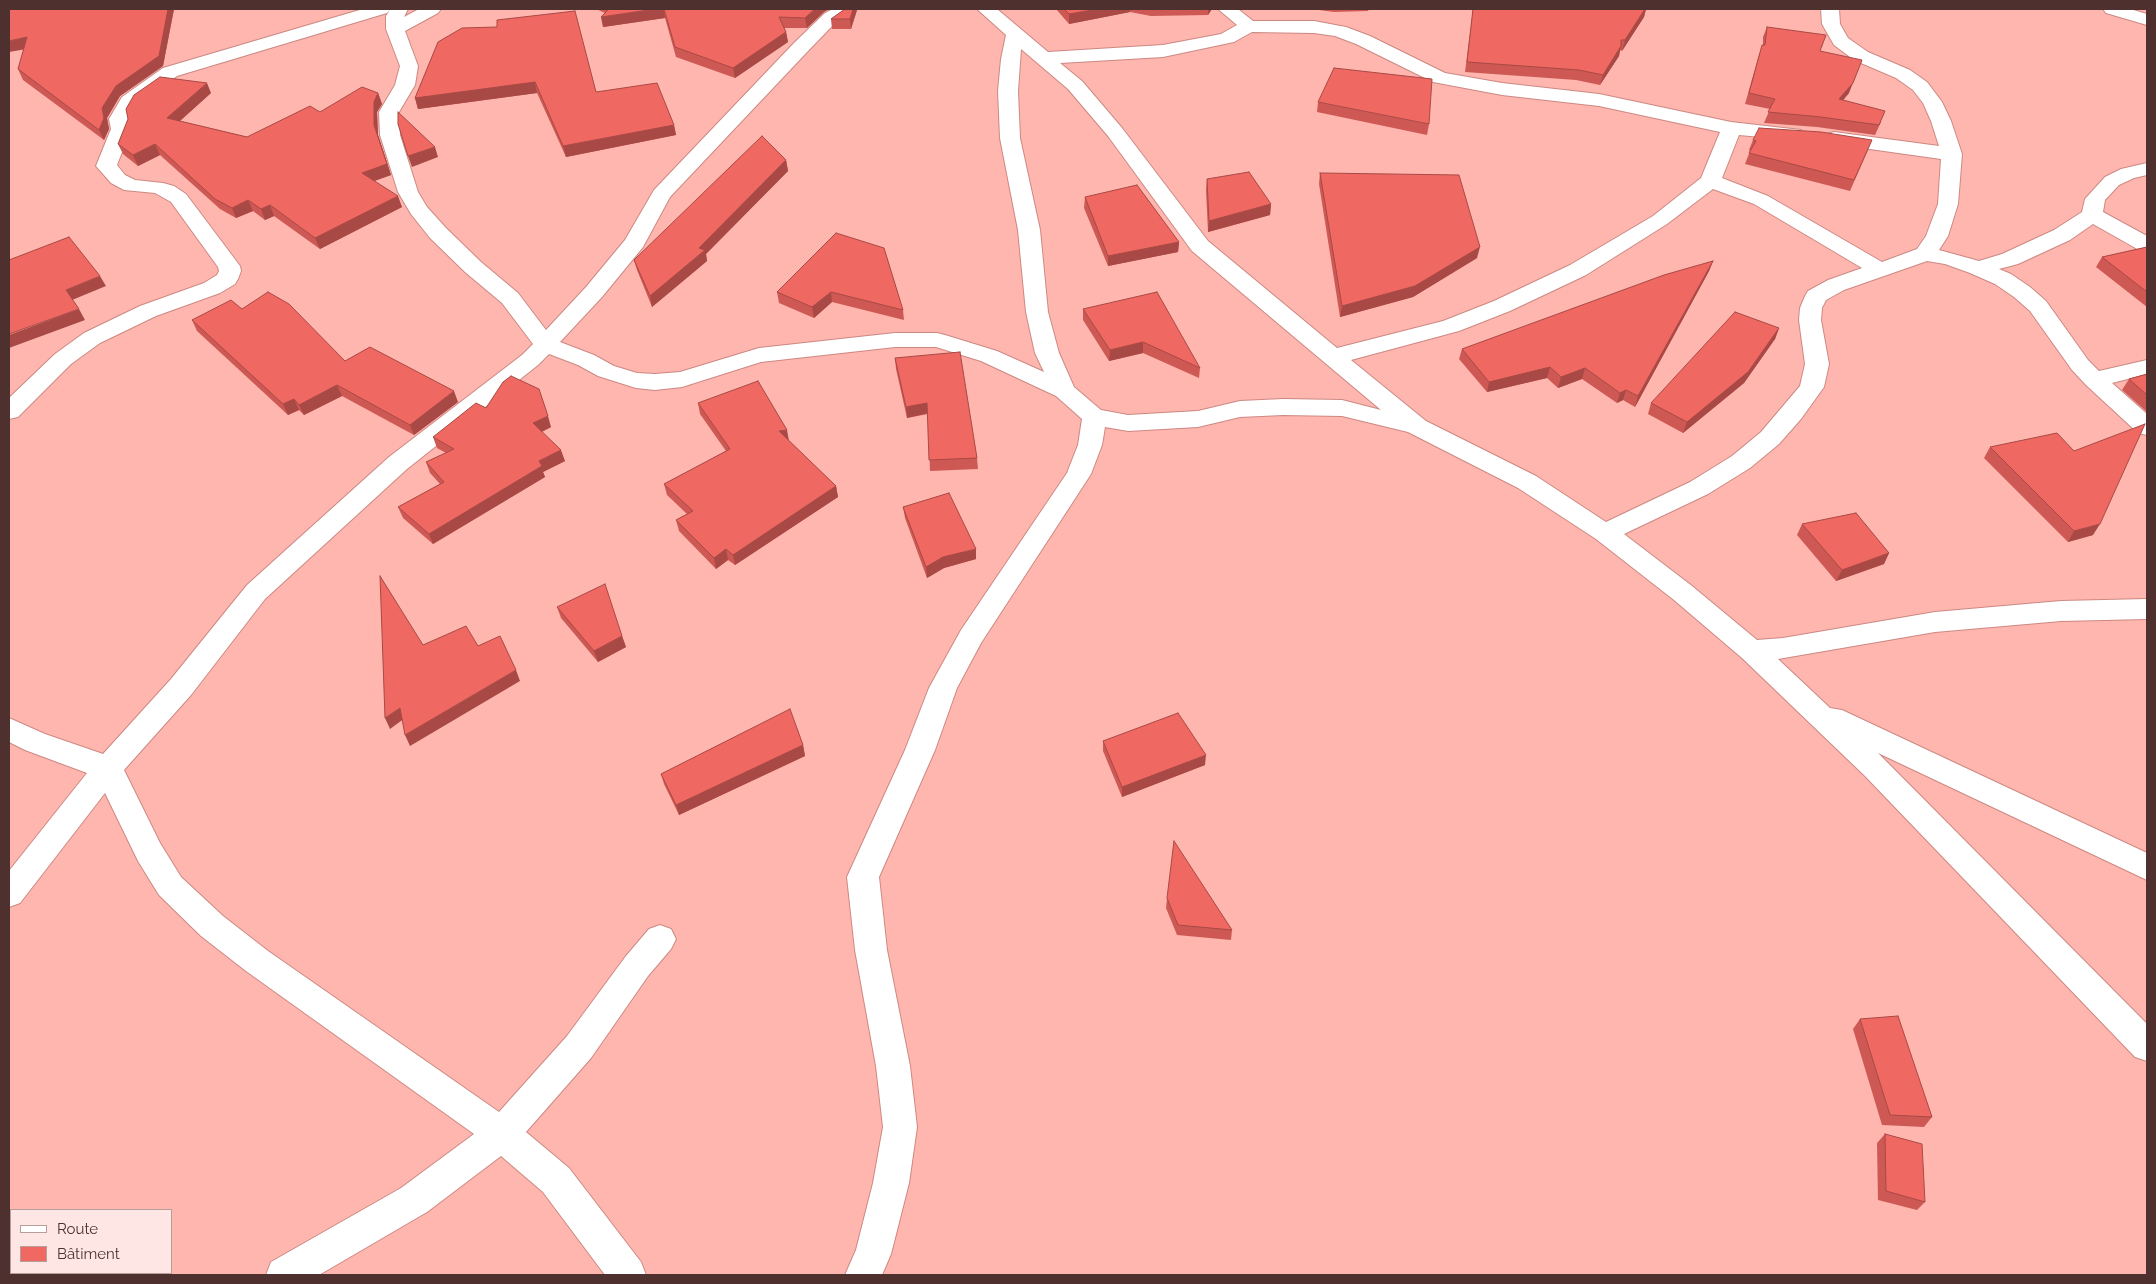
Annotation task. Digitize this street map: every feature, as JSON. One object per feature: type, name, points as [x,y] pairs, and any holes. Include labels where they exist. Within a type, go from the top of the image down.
[{"type":"street","points":[[9,411],[63,359],[92,338],[148,311],[212,288],[227,279],[230,266],[198,226],[179,198],[167,190],[156,187],[130,186],[118,179],[106,166],[121,129],[119,118],[129,101],[170,72],[381,9]]},
{"type":"street","points":[[432,9],[397,19],[409,66],[405,86],[389,112],[390,135],[408,192],[418,210],[438,233],[473,267],[510,298],[545,345],[586,360],[606,371],[636,380],[656,382],[682,379],[759,355],[886,341],[937,340],[989,356],[1064,391],[1094,417],[1128,423],[1198,419],[1240,409],[1283,407],[1342,408],[1417,427],[1527,482],[1604,533],[1683,593],[1752,651],[1951,844],[2147,1046]]},
{"type":"street","points":[[9,894],[108,768],[180,687],[256,592],[398,463],[530,360],[594,292],[636,242],[661,194],[831,17],[847,9]]},
{"type":"street","points":[[986,9],[1075,85],[1104,118],[1200,246],[1417,427]]},
{"type":"street","points":[[1227,9],[1249,26]]},
{"type":"street","points":[[1830,9],[1831,24],[1841,41],[1861,56],[1903,74],[1920,86],[1932,102],[1952,154],[1948,204],[1937,236],[1925,254]]},
{"type":"street","points":[[2112,9],[2147,20]]},
{"type":"street","points":[[1043,58],[1163,51],[1227,38],[1249,26],[1314,28],[1339,31],[1384,50],[1440,78],[1502,89],[1599,100],[1731,128],[1812,135],[1952,154]]},
{"type":"street","points":[[1015,34],[1010,59],[1008,91],[1010,138],[1029,230],[1037,312],[1047,353],[1064,391]]},
{"type":"street","points":[[1331,357],[1372,348],[1451,326],[1502,306],[1578,270],[1660,220],[1710,181],[1731,128]]},
{"type":"street","points":[[1978,268],[2010,259],[2062,235],[2092,215],[2095,198],[2112,181],[2128,173],[2147,169]]},
{"type":"street","points":[[1710,181],[1761,200],[1879,269]]},
{"type":"street","points":[[2092,215],[2147,245]]},
{"type":"street","points":[[1604,533],[1699,488],[1741,462],[1770,438],[1812,387],[1817,364],[1810,320],[1811,308],[1816,296],[1836,285],[1925,254],[1949,258],[1978,268],[2003,279],[2022,292],[2038,306],[2080,365],[2094,380],[2147,427]]},
{"type":"street","points":[[2094,380],[2147,367]]},
{"type":"street","points":[[863,1275],[873,1254],[891,1183],[900,1127],[893,1066],[871,950],[863,877],[920,750],[943,688],[971,637],[1079,474],[1090,445],[1094,417]]},
{"type":"street","points":[[1752,651],[1783,648],[1917,625],[1994,616],[2061,611],[2147,609]]},
{"type":"street","points":[[1816,711],[1928,762],[2147,867]]},
{"type":"street","points":[[9,729],[35,742],[108,768],[149,852],[170,886],[212,926],[257,961],[502,1134],[556,1180],[628,1275]]},
{"type":"street","points":[[284,1275],[414,1200],[502,1134],[579,1047],[637,966],[660,939]]},
{"type":"building","points":[[9,9],[168,9],[159,56],[116,86],[102,108],[104,118],[99,130],[18,69],[27,37],[9,41]]},
{"type":"building","points":[[609,9],[656,9],[601,17]]},
{"type":"building","points":[[664,9],[815,9],[805,18],[779,17],[786,32],[733,68],[675,47]]},
{"type":"building","points":[[845,9],[853,9],[850,19],[831,19]]},
{"type":"building","points":[[1064,9],[1098,9],[1069,14]]},
{"type":"building","points":[[1473,9],[1645,9],[1625,40],[1621,40],[1621,46],[1603,75],[1579,70],[1467,62]]},
{"type":"building","points":[[575,11],[596,92],[657,83],[674,125],[563,146],[535,82],[415,98],[438,42],[462,28],[497,27],[497,20]]},
{"type":"building","points":[[1767,27],[1826,35],[1820,51],[1862,60],[1853,83],[1839,99],[1885,111],[1879,125],[1768,112],[1775,99],[1749,93],[1762,45],[1765,45]]},
{"type":"building","points":[[1334,68],[1432,79],[1429,124],[1318,102]]},
{"type":"building","points":[[160,77],[207,83],[167,118],[247,137],[310,106],[320,112],[362,87],[378,93],[374,102],[374,125],[387,164],[362,173],[398,196],[315,238],[270,205],[261,209],[248,200],[232,208],[215,199],[155,144],[133,155],[118,144],[128,119],[126,109],[134,95]]},
{"type":"building","points":[[398,112],[435,147],[408,156],[398,124]]},
{"type":"building","points":[[1759,128],[1821,132],[1872,140],[1854,180],[1749,153],[1756,141],[1753,140]]},
{"type":"building","points":[[762,136],[786,160],[699,248],[705,250],[650,296],[634,260]]},
{"type":"building","points":[[1249,172],[1271,204],[1209,221],[1207,179]]},
{"type":"building","points":[[1320,173],[1459,175],[1480,247],[1415,286],[1342,306]]},
{"type":"building","points":[[1137,185],[1179,242],[1108,256],[1085,197]]},
{"type":"building","points":[[836,233],[884,248],[903,310],[831,292],[812,307],[777,292]]},
{"type":"building","points":[[69,237],[100,276],[66,290],[79,309],[9,334],[9,260]]},
{"type":"building","points":[[2147,247],[2147,292],[2102,257]]},
{"type":"building","points":[[1713,261],[1638,396],[1626,390],[1620,393],[1585,368],[1561,377],[1550,367],[1489,382],[1462,349],[1664,275]]},
{"type":"building","points":[[268,292],[289,304],[345,361],[370,347],[454,391],[410,425],[337,385],[299,405],[294,399],[283,404],[192,320],[231,300],[242,309]]},
{"type":"building","points":[[1157,292],[1200,368],[1143,342],[1110,350],[1083,309]]},
{"type":"building","points":[[1735,312],[1779,328],[1748,372],[1687,422],[1651,403]]},
{"type":"building","points":[[960,352],[977,458],[929,460],[927,403],[906,407],[895,358]]},
{"type":"building","points":[[2147,374],[2147,395],[2129,379]]},
{"type":"building","points":[[511,376],[539,389],[548,416],[533,423],[561,450],[539,461],[542,466],[429,534],[398,507],[444,482],[426,462],[454,449],[433,437],[476,403],[486,408],[503,382]]},
{"type":"building","points":[[758,381],[787,430],[779,431],[836,486],[733,555],[726,549],[714,558],[676,520],[693,511],[664,484],[730,449],[698,403]]},
{"type":"building","points":[[2145,424],[2100,524],[2074,531],[1990,447],[2057,433],[2074,451]]},
{"type":"building","points":[[949,493],[976,549],[943,557],[926,567],[903,507]]},
{"type":"building","points":[[1856,513],[1889,553],[1842,570],[1802,524]]},
{"type":"building","points":[[380,576],[423,645],[466,626],[478,646],[500,636],[516,670],[405,735],[400,708],[385,718]]},
{"type":"building","points":[[605,584],[622,636],[594,651],[557,607]]},
{"type":"building","points":[[790,709],[803,745],[676,805],[661,774]]},
{"type":"building","points":[[1178,713],[1206,755],[1122,787],[1103,741]]},
{"type":"building","points":[[1174,841],[1232,930],[1178,925],[1167,898]]},
{"type":"building","points":[[1898,1016],[1932,1117],[1890,1115],[1860,1019]]},
{"type":"building","points":[[1885,1134],[1922,1144],[1925,1202],[1886,1191]]}]
